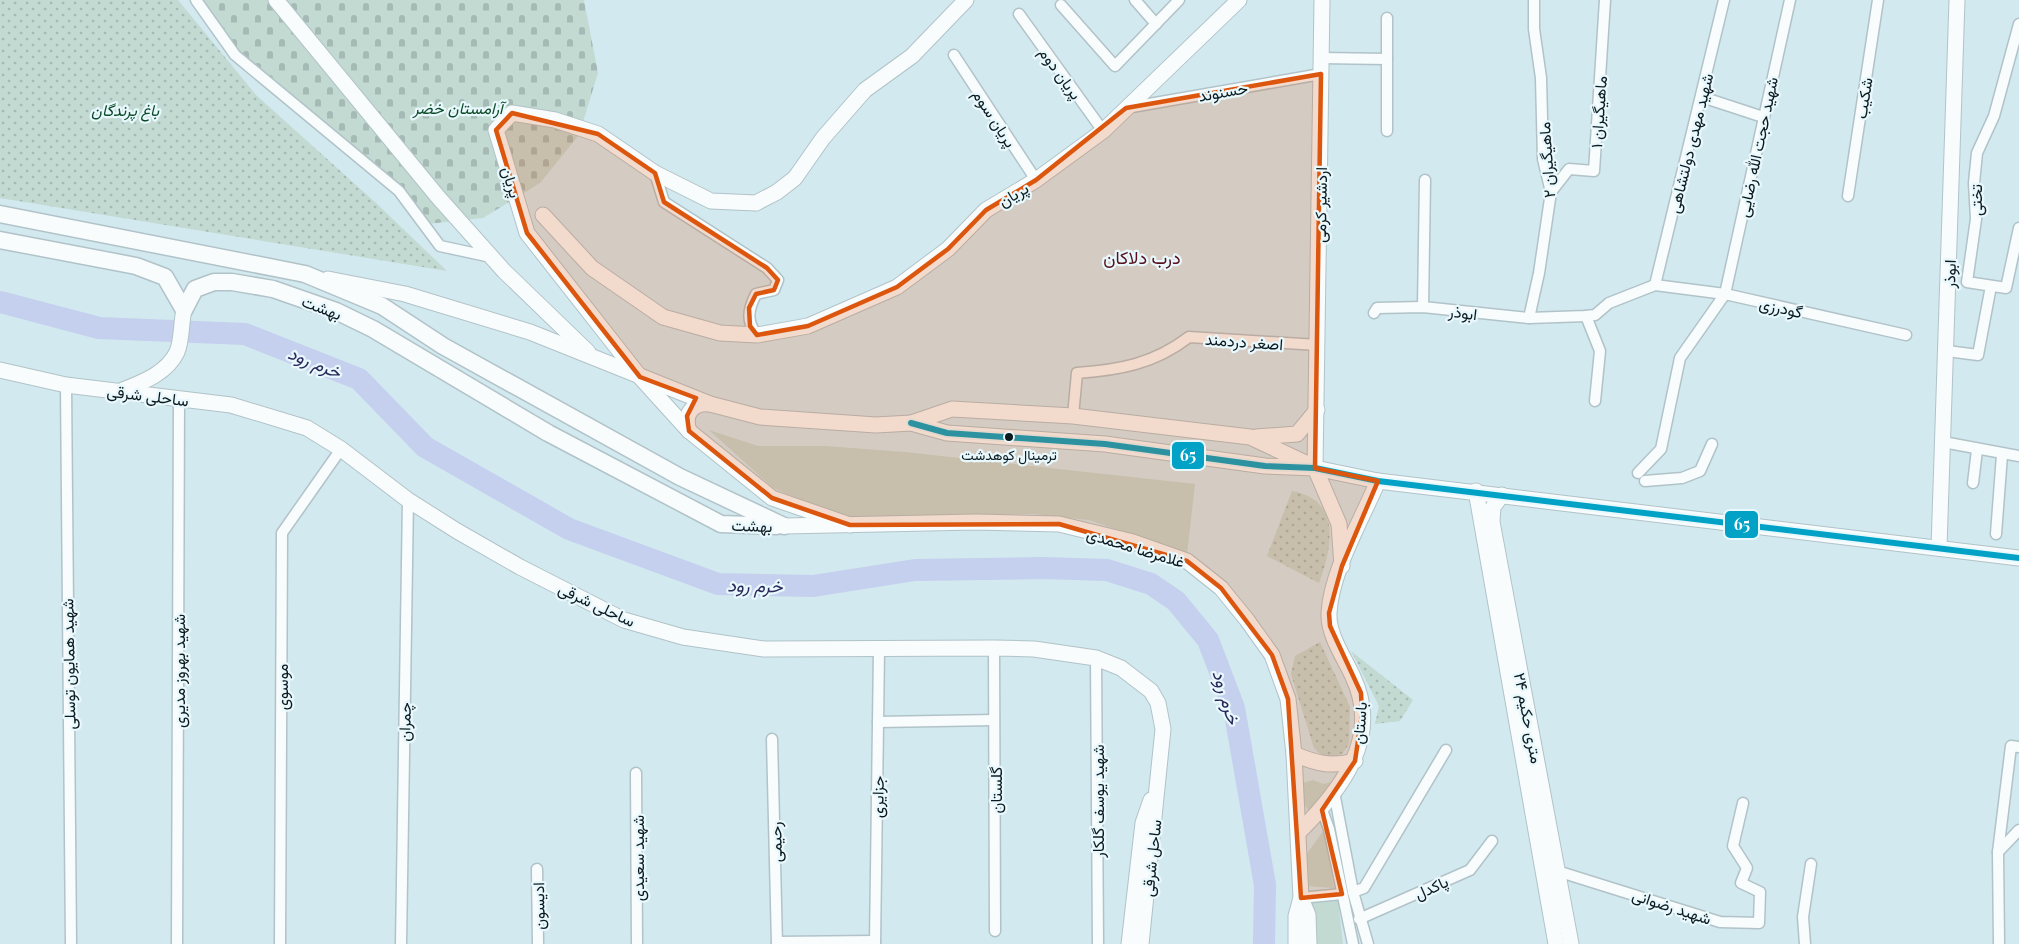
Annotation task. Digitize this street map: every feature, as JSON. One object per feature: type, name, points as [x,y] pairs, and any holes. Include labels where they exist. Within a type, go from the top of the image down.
[{"type":"main road","points":[[276,0],[438,197],[491,257],[593,357]]},
{"type":"main road","name":"پریان","points":[[640,377],[527,233],[496,130],[512,113],[555,120],[598,134],[655,173],[711,201],[756,202],[777,192],[795,178],[823,138],[865,90],[912,56],[966,0]]},
{"type":"main road","name":"پریان","points":[[543,215],[592,268],[663,317],[720,333],[757,335],[808,326],[897,287],[948,249],[986,210],[1036,180],[1103,131],[1239,0]]},
{"type":"main road","name":"اردشیر کرمی","points":[[1315,468],[1322,0]]},
{"type":"main road","name":"ابوذر","points":[[1939,548],[1957,0]]},
{"type":"main road","name":"بهشت","points":[[0,214],[305,274],[382,306],[443,346],[681,477],[784,526]]},
{"type":"main road","points":[[0,240],[136,266],[165,278],[182,317],[177,352],[162,370],[147,381],[120,391]]},
{"type":"main road","points":[[305,274],[405,294],[530,332],[710,404],[760,417],[876,425],[911,423],[952,409],[1073,416],[1250,437],[1297,434],[1317,410]]},
{"type":"main road","name":"بهشت","points":[[182,317],[195,289],[214,282],[273,289],[336,311],[373,329],[548,433],[721,524],[784,526]]},
{"type":"main road","name":"ساحلی شرقی","points":[[0,370],[66,385],[231,405],[267,414],[307,428],[341,449],[408,500],[520,567],[624,620],[683,637],[764,650],[994,648],[1034,649],[1096,658],[1121,668],[1137,679],[1151,692],[1158,703],[1163,729],[1161,771]]},
{"type":"main road","points":[[640,377],[689,431],[772,498],[850,525]]},
{"type":"main road","points":[[689,431],[686,424],[690,410],[696,405],[710,404]]},
{"type":"main road","points":[[1105,444],[1108,420]]},
{"type":"main road","points":[[911,423],[946,433],[1105,444],[1265,466],[1315,468],[1378,481],[2019,558]]},
{"type":"main road","points":[[1250,437],[1315,468]]},
{"type":"main road","name":"باستان","points":[[1315,468],[1339,524],[1342,566]]},
{"type":"main road","name":"باستان","points":[[1299,832],[1322,810],[1355,761],[1361,734],[1361,693],[1330,626],[1331,596],[1378,481]]},
{"type":"main road","name":"۲۴ متری حکیم","points":[[1476,492],[1556,944]]},
{"type":"main road","name":"۲۴ متری حکیم","points":[[1502,495],[1493,507],[1492,522],[1571,944]]},
{"type":"main road","name":"غلامرضا محمدی","points":[[784,526],[976,522],[1059,524],[1133,542],[1187,561],[1221,588],[1272,655],[1288,699],[1299,832],[1301,898],[1296,915],[1296,944]]},
{"type":"main road","points":[[1294,754],[1315,764],[1334,766],[1355,761]]},
{"type":"main road","points":[[1130,944],[1143,823],[1161,771]]},
{"type":"main road","name":"ساحل شرقی","points":[[1141,944],[1161,771]]},
{"type":"main road","name":"غلامرضا محمدی","points":[[1301,898],[1308,915],[1309,944]]},
{"type":"street","points":[[196,0],[235,55],[399,190],[440,246],[491,257]]},
{"type":"street","points":[[1135,0],[1156,24]]},
{"type":"street","points":[[1061,5],[1115,66],[1179,0]]},
{"type":"street","name":"ماهیگیران ۲","points":[[1529,318],[1539,273],[1551,192],[1543,159],[1541,78],[1534,29],[1534,0]]},
{"type":"street","name":"ماهیگیران ۱","points":[[1551,192],[1569,169],[1594,171],[1605,0]]},
{"type":"street","name":"شهید مهدی دولتشاهی","points":[[1655,285],[1724,0]]},
{"type":"street","name":"شهید حجت الله رضایی","points":[[1725,294],[1762,117],[1790,0]]},
{"type":"street","name":"شکیب","points":[[1848,196],[1878,0]]},
{"type":"street","name":"پریان دوم","points":[[1019,14],[1103,131]]},
{"type":"street","points":[[1387,18],[1387,131]]},
{"type":"street","name":"تختی","points":[[1991,286],[1967,282],[1976,219],[1977,153],[1994,116],[2019,24]]},
{"type":"street","name":"پریان سوم","points":[[954,55],[1036,180]]},
{"type":"street","points":[[1322,58],[1387,59]]},
{"type":"street","name":"حسنوند","points":[[1125,108],[1321,74]]},
{"type":"street","points":[[1702,97],[1762,117]]},
{"type":"street","points":[[655,173],[664,202],[767,268],[778,280],[774,290],[756,294],[749,308],[750,326],[757,335]]},
{"type":"street","points":[[1422,307],[1425,180]]},
{"type":"street","points":[[1947,351],[1978,355],[1991,286],[2006,288],[2019,228]]},
{"type":"street","name":"گودرزی","points":[[1655,285],[1725,294],[1906,335]]},
{"type":"street","name":"ابوذر","points":[[1374,313],[1377,308],[1422,307],[1529,318],[1586,316],[1595,315],[1609,303],[1655,285]]},
{"type":"street","points":[[1712,444],[1700,471],[1682,478],[1641,477],[1661,448],[1680,358],[1725,294]]},
{"type":"street","points":[[1586,316],[1600,351],[1595,401]]},
{"type":"street","name":"اصغر دردمند","points":[[1073,416],[1077,373],[1123,370],[1175,348],[1189,337],[1318,345]]},
{"type":"street","name":"شهید همایون توسلی","points":[[66,385],[71,944]]},
{"type":"street","name":"شهید بهروز مدیری","points":[[177,944],[179,399]]},
{"type":"street","points":[[1943,442],[2002,455],[2019,456]]},
{"type":"street","name":"موسوی","points":[[279,944],[282,533],[341,449]]},
{"type":"street","points":[[1973,483],[1977,450]]},
{"type":"street","points":[[1996,534],[2002,455]]},
{"type":"street","name":"چمران","points":[[401,944],[408,500]]},
{"type":"street","name":"گلستان","points":[[994,648],[995,931]]},
{"type":"street","name":"جزایری","points":[[876,943],[879,650]]},
{"type":"street","name":"شهید یوسف گلکار","points":[[1096,658],[1098,944]]},
{"type":"street","points":[[878,722],[994,720]]},
{"type":"street","name":"رحیمی","points":[[772,739],[777,943]]},
{"type":"street","points":[[1999,944],[1998,852],[2011,746],[2019,747]]},
{"type":"street","points":[[1301,898],[1347,893],[1364,888],[1446,750]]},
{"type":"street","name":"شهید سعیدی","points":[[636,773],[637,944]]},
{"type":"street","points":[[1334,792],[1353,944]]},
{"type":"street","name":"شهید رضوانی","points":[[1557,872],[1720,922],[1759,923],[1760,892],[1741,883],[1747,868],[1733,846],[1743,803]]},
{"type":"street","points":[[1322,810],[1347,893],[1368,944]]},
{"type":"street","points":[[1998,852],[2019,830]]},
{"type":"street","name":"پاکدل","points":[[1359,919],[1470,870],[1492,841]]},
{"type":"street","points":[[1805,944],[1803,917],[1811,864]]},
{"type":"street","name":"ادیسون","points":[[537,869],[538,944]]},
{"type":"street","points":[[777,943],[876,943]]},
{"type":"highlighted area","points":[[1321,74],[1315,468],[1378,481],[1342,566],[1329,613],[1330,626],[1361,693],[1362,714],[1355,761],[1322,810],[1342,894],[1301,898],[1288,699],[1272,655],[1247,620],[1221,588],[1187,561],[1059,524],[850,525],[772,498],[725,461],[689,431],[687,416],[696,398],[640,377],[527,233],[496,130],[512,113],[598,134],[655,173],[664,202],[767,268],[778,280],[774,290],[756,294],[749,308],[750,326],[757,335],[808,326],[897,287],[948,249],[986,210],[1036,180],[1126,108]]},
{"type":"green space","name":"باغ پرندگان","points":[[0,0],[178,0],[256,95],[376,203],[447,271],[0,198]]},
{"type":"green space","name":"آرامستان خضر","points":[[201,0],[584,0],[598,73],[579,135],[540,183],[483,218],[427,224],[225,37]]},
{"type":"green space","points":[[709,430],[758,446],[825,446],[905,452],[1195,484],[1187,554],[1089,520],[1033,514],[843,517],[773,488]]},
{"type":"green space","points":[[1292,491],[1308,496],[1319,504],[1326,515],[1329,541],[1319,583],[1267,556]]},
{"type":"green space","points":[[1320,642],[1350,707],[1349,744],[1343,753],[1332,758],[1323,757],[1314,748],[1291,674],[1295,656]]},
{"type":"green space","points":[[1351,651],[1413,700],[1400,721],[1375,724],[1379,706]]},
{"type":"green space","points":[[1313,780],[1323,784],[1336,781],[1311,814],[1303,802],[1302,783]]},
{"type":"green space","points":[[1324,830],[1334,888],[1306,886],[1306,855]]},
{"type":"green space","points":[[1338,901],[1343,944],[1313,944],[1312,903]]},
{"type":"waterway","name":"خرم رود","points":[[0,302],[99,328],[245,334],[359,379],[425,447],[569,529],[718,584],[813,586],[915,570],[1043,568],[1107,570],[1151,584],[1176,601],[1208,640],[1234,708],[1265,885],[1264,944]]},
{"type":"transit line","name":"65","points":[[911,423],[947,433],[1105,444],[1265,466],[1315,468],[1378,481],[2019,558]]},
{"type":"place","name":"ترمینال کوهدشت","points":[[1009,437]]},
{"type":"district","name":"درب دلاکان","points":[[1142,257]]}]
